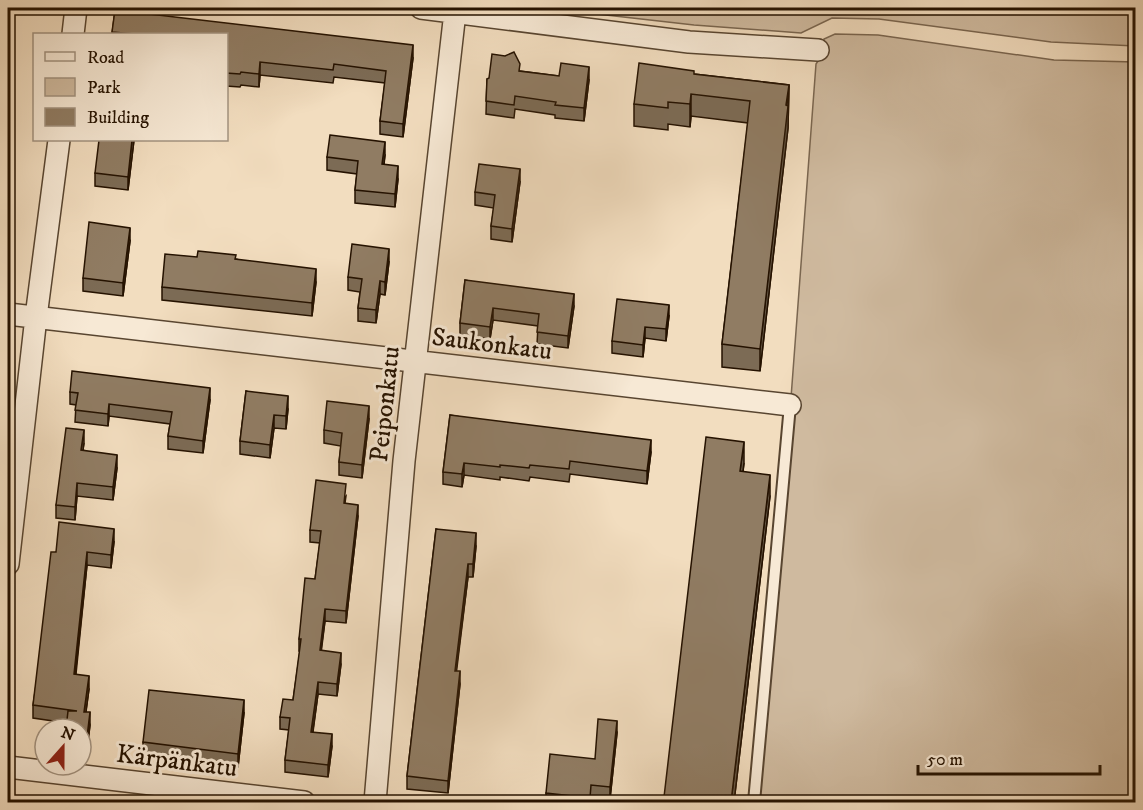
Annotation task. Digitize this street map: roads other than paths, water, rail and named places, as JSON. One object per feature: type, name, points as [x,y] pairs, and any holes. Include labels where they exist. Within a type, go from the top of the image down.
[{"type":"street","points":[[73,33],[76,8]]},
{"type":"street","points":[[422,8],[689,42],[818,50]]},
{"type":"street","name":"Peiponkatu","points":[[375,802],[404,461],[455,12]]},
{"type":"street","points":[[8,564],[59,141]]},
{"type":"street","name":"Saukonkatu","points":[[8,314],[790,405]]},
{"type":"street","name":"Kärpänkatu","points":[[8,767],[304,802]]},
{"type":"lane","points":[[754,802],[790,405]]}]
